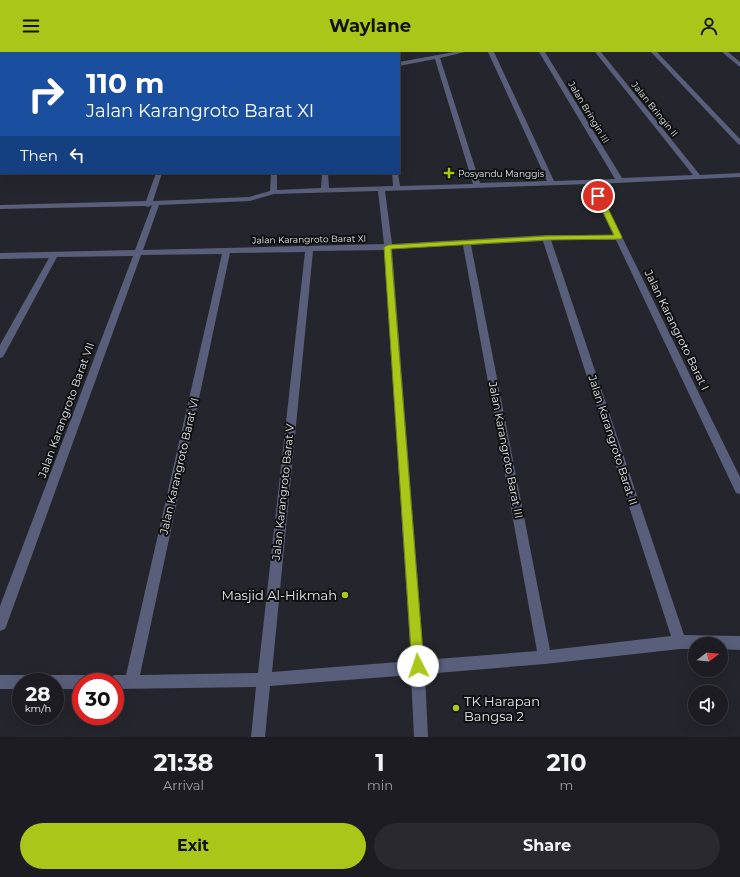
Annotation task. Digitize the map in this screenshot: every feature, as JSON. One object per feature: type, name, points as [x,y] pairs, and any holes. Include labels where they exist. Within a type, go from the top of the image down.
[{"type":"street","points":[[400,64],[439,55],[462,52]]},
{"type":"street","points":[[491,52],[551,182]]},
{"type":"street","name":"Jalan Bringin III","points":[[542,52],[620,181]]},
{"type":"street","name":"Jalan Bringin II","points":[[598,52],[698,177]]},
{"type":"street","points":[[654,52],[740,142]]},
{"type":"street","points":[[725,52],[740,65]]},
{"type":"street","points":[[439,55],[476,186]]},
{"type":"street","name":"Jalan Karangroto Barat VII","points":[[0,624],[137,253],[152,204],[159,174]]},
{"type":"street","points":[[273,192],[274,174]]},
{"type":"street","points":[[324,190],[325,174]]},
{"type":"street","points":[[395,174],[397,188]]},
{"type":"street","points":[[0,207],[152,204],[250,199],[273,192],[620,181],[740,175]]},
{"type":"street","name":"Jalan Karangroto Barat I","points":[[592,182],[740,489]]},
{"type":"street","points":[[381,189],[388,247],[418,666],[421,737]]},
{"type":"street","name":"Jalan Karangroto Barat XI","points":[[0,256],[54,256],[388,247],[467,244],[546,238],[618,237]]},
{"type":"street","name":"Jalan Karangroto Barat II","points":[[546,238],[680,642]]},
{"type":"street","name":"Jalan Karangroto Barat III","points":[[467,244],[545,657]]},
{"type":"street","name":"Jalan Karangroto Barat V","points":[[258,737],[309,248]]},
{"type":"street","name":"Jalan Karangroto Barat VI","points":[[131,682],[227,251]]},
{"type":"street","points":[[0,354],[54,256]]},
{"type":"street","points":[[124,682],[263,680],[418,666],[545,657],[680,642],[740,643]]},
{"type":"street","points":[[0,682],[72,682]]},
{"type":"place","name":"Posyandu Manggis","points":[[449,173]]},
{"type":"place","name":"Masjid Al-Hikmah","points":[[345,595]]},
{"type":"place","name":"TK Harapan Bangsa 2","points":[[456,708]]},
{"type":"route","points":[[418,666],[388,247],[467,244],[546,238],[618,237],[598,196]]}]
